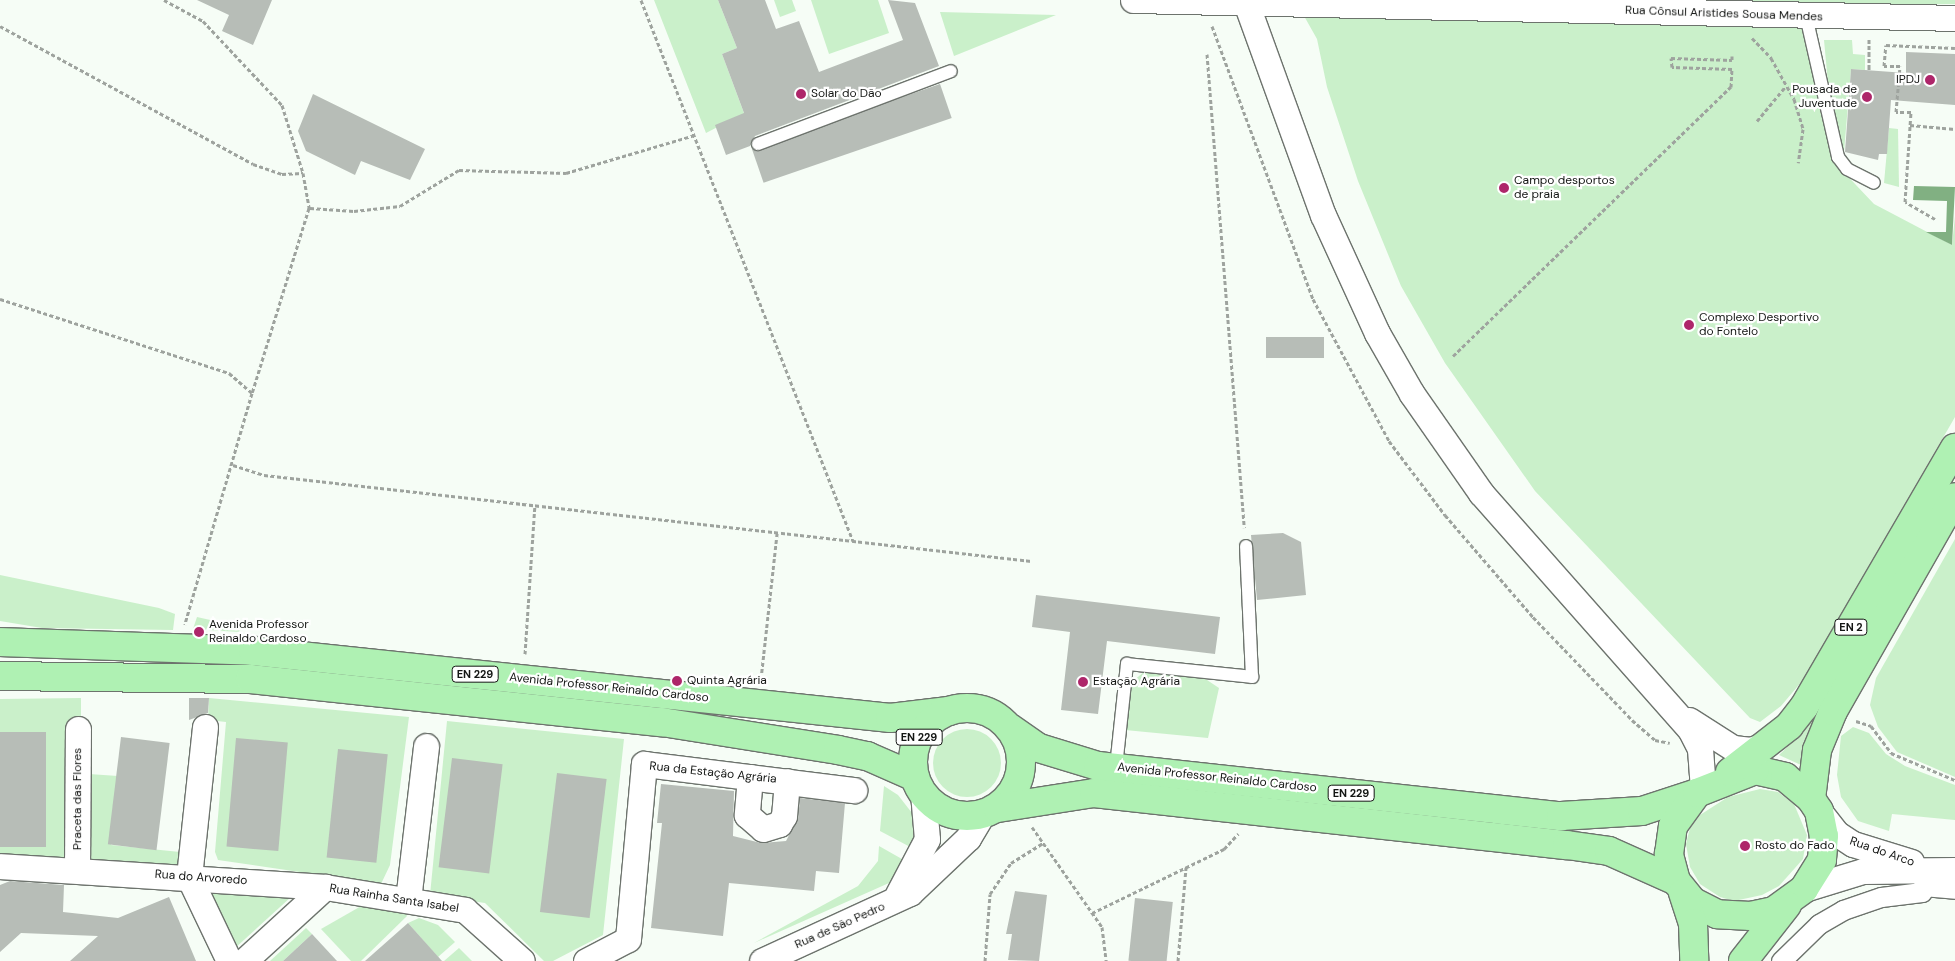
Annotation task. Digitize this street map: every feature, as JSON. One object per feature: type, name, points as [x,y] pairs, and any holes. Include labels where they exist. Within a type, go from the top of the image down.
[{"type":"main road","name":"EN 2","points":[[1694,961],[1693,923],[1680,887],[1670,840],[1680,812],[1706,788],[1757,752],[1812,695],[1955,448]]},
{"type":"main road","name":"EN 2","points":[[1743,961],[1798,894],[1822,860],[1816,805],[1817,750],[1833,711],[1955,497]]},
{"type":"main road","name":"Avenida Professor Reinaldo Cardoso","points":[[0,642],[178,647],[319,657],[890,718],[949,711]]},
{"type":"main road","name":"EN 229","points":[[0,676],[250,679],[662,722],[848,752],[919,785],[952,815],[1104,794],[1584,847],[1616,854],[1680,887]]},
{"type":"main road","name":"EN 229","points":[[919,785],[913,756],[920,736],[949,711],[987,712],[1010,728]]},
{"type":"main road","name":"Avenida Professor Reinaldo Cardoso","points":[[1010,728],[1062,756],[1116,767],[1571,816],[1642,812],[1706,788]]},
{"type":"main road","points":[[990,811],[1013,792],[1022,767],[1018,742],[1010,728]]},
{"type":"main road","points":[[1706,788],[1755,770],[1785,778],[1816,805]]},
{"type":"main road","name":"EN 2","points":[[1680,887],[1704,909],[1730,916],[1764,914],[1798,894]]},
{"type":"street","name":"Rua Cônsul Aristides Sousa Mendes","points":[[1133,0],[1955,18]]},
{"type":"street","points":[[1246,2],[1347,273],[1412,394],[1481,493],[1677,711],[1697,739],[1706,788]]},
{"type":"street","points":[[1677,711],[1721,744],[1741,750],[1757,752],[1785,778]]},
{"type":"street","points":[[205,727],[189,877],[229,961]]},
{"type":"street","name":"Praceta das Flores","points":[[77,869],[78,729]]},
{"type":"street","points":[[408,900],[426,746]]},
{"type":"street","name":"Rua da Estação Agrária","points":[[586,961],[628,939],[644,764],[854,790]]},
{"type":"street","points":[[750,777],[747,816],[763,829],[779,824],[784,816],[787,781]]},
{"type":"street","points":[[890,903],[912,874],[927,839],[919,785]]},
{"type":"street","name":"Rua do Arco","points":[[1816,805],[1836,833],[1853,844],[1928,867]]},
{"type":"street","name":"Rua de São Pedro","points":[[762,961],[890,903],[931,876],[968,838],[990,811]]},
{"type":"street","name":"Rua do Arvoredo","points":[[0,866],[77,869],[325,887]]},
{"type":"street","name":"Rua do Arco","points":[[1798,894],[1863,871],[1928,867],[1955,870]]},
{"type":"street","points":[[1780,961],[1819,924],[1843,910],[1881,897],[1922,892],[1924,886],[1955,889]]},
{"type":"street","name":"Rua Rainha Santa Isabel","points":[[244,961],[325,887],[465,910],[522,961]]},
{"type":"lane","points":[[1806,16],[1838,156],[1847,169],[1874,182]]},
{"type":"lane","points":[[758,144],[951,71]]},
{"type":"lane","points":[[1116,767],[1127,664],[1252,677],[1246,546]]},
{"type":"path","points":[[164,0],[203,20],[282,104],[303,173],[309,208],[252,393],[233,465],[178,647]]},
{"type":"path","points":[[642,0],[853,541]]},
{"type":"path","points":[[1729,14],[1771,58],[1786,86],[1803,129],[1798,163]]},
{"type":"path","points":[[0,26],[253,164],[282,174],[303,173]]},
{"type":"path","points":[[1869,70],[1868,38],[1877,38]]},
{"type":"path","points":[[1886,39],[1884,66],[1900,66],[1896,112],[1911,112],[1905,202],[1935,219]]},
{"type":"path","points":[[1886,45],[1955,48]]},
{"type":"path","points":[[1207,54],[1246,546]]},
{"type":"path","points":[[1453,356],[1731,87],[1732,69],[1672,67],[1671,58],[1732,60],[1732,56]]},
{"type":"path","points":[[1757,121],[1786,86]]},
{"type":"path","points":[[1910,125],[1955,129]]},
{"type":"path","points":[[309,208],[354,211],[400,206],[459,170],[566,173],[695,135]]},
{"type":"path","points":[[0,299],[229,373],[252,393]]},
{"type":"path","points":[[233,465],[264,475],[1031,561]]},
{"type":"path","points":[[525,658],[534,505]]},
{"type":"path","points":[[761,682],[776,533]]},
{"type":"path","points":[[1032,827],[1102,927],[1106,961]]},
{"type":"path","points":[[1092,913],[1224,849],[1240,832]]},
{"type":"path","points":[[985,961],[990,894],[1011,863],[1043,843]]},
{"type":"path","points":[[1178,961],[1186,867]]},
{"type":"shaded area","points":[[654,0],[718,0],[737,48],[722,54],[748,124],[739,116],[706,133]]},
{"type":"shaded area","points":[[774,0],[792,0],[796,11],[780,17]]},
{"type":"shaded area","points":[[811,0],[878,0],[889,33],[829,54]]},
{"type":"shaded area","name":"Complexo Desportivo do Fontelo","points":[[1295,0],[1955,0],[1955,4],[1816,5],[1818,71],[1838,166],[1874,204],[1952,245],[1955,216],[1955,417],[1803,680],[1781,706],[1760,722],[1750,718],[1535,491],[1445,363],[1401,286],[1358,181],[1327,87],[1317,39]]},
{"type":"shaded area","points":[[940,12],[1056,15],[954,56]]},
{"type":"shaded area","points":[[1824,40],[1852,40],[1853,54],[1865,55],[1865,70],[1851,69],[1844,152],[1830,105]]},
{"type":"shaded area","points":[[1889,128],[1898,129],[1899,187],[1884,183]]},
{"type":"shaded area","points":[[1914,186],[1955,187],[1952,245],[1926,232],[1946,232],[1947,201],[1913,200]]},
{"type":"shaded area","points":[[1955,539],[1955,777],[1897,752],[1878,727],[1870,705],[1876,678]]},
{"type":"shaded area","points":[[0,575],[159,608],[175,614],[173,630],[42,628],[0,621]]},
{"type":"shaded area","points":[[197,617],[241,627],[239,632],[193,629]]},
{"type":"shaded area","points":[[1146,670],[1204,678],[1219,688],[1208,738],[1125,730],[1131,683]]},
{"type":"shaded area","points":[[81,698],[81,722],[67,722],[67,864],[0,861],[0,699]]},
{"type":"shaded area","points":[[209,698],[409,717],[390,865],[381,884],[218,860],[215,852],[226,722],[208,720]]},
{"type":"shaded area","points":[[1816,707],[1820,709],[1801,765],[1779,755],[1804,731]]},
{"type":"shaded area","points":[[447,721],[624,739],[603,935],[553,961],[544,961],[485,903],[430,895]]},
{"type":"shaded area","points":[[1853,727],[1869,733],[1886,754],[1905,766],[1955,785],[1955,820],[1892,814],[1889,831],[1858,821],[1841,797],[1837,775],[1841,736]]},
{"type":"shaded area","points":[[967,729],[980,732],[991,739],[998,750],[1001,763],[998,776],[991,787],[980,794],[967,797],[954,794],[943,787],[936,776],[933,763],[936,750],[943,739],[954,732]]},
{"type":"shaded area","points":[[89,774],[118,776],[111,845],[180,852],[178,869],[91,860]]},
{"type":"shaded area","points":[[884,786],[898,795],[912,813],[914,849],[880,831]]},
{"type":"shaded area","points":[[1760,789],[1778,792],[1794,804],[1807,835],[1803,859],[1779,886],[1762,895],[1734,901],[1720,897],[1700,884],[1690,867],[1686,844],[1690,828],[1700,815],[1728,797]]},
{"type":"shaded area","points":[[879,846],[909,863],[889,883],[754,943],[858,886],[878,861]]},
{"type":"shaded area","points":[[208,887],[291,897],[234,949]]},
{"type":"shaded area","points":[[363,905],[404,911],[407,916],[361,961],[351,961],[321,929]]},
{"type":"shaded area","points":[[419,918],[438,925],[455,942],[438,957],[408,923]]},
{"type":"shaded area","points":[[306,928],[312,934],[283,961],[270,961]]},
{"type":"shaded area","points":[[459,948],[472,961],[444,961]]},
{"type":"building","points":[[197,0],[272,0],[253,45],[222,31],[229,15]]},
{"type":"building","name":"Solar do Dão","points":[[718,0],[765,0],[776,29],[799,21],[819,72],[903,40],[888,0],[915,3],[939,66],[755,136],[750,146],[726,155],[715,125],[744,113],[722,54],[737,48]]},
{"type":"building","points":[[1906,52],[1955,54],[1955,105],[1891,100],[1887,154],[1879,154],[1878,160],[1845,152],[1851,69],[1906,73]]},
{"type":"building","points":[[940,84],[952,118],[764,183],[752,149]]},
{"type":"building","points":[[313,94],[425,149],[410,180],[361,161],[355,175],[306,151],[298,131]]},
{"type":"building","points":[[1266,337],[1324,337],[1324,358],[1266,358]]},
{"type":"building","points":[[1283,533],[1301,542],[1306,595],[1257,600],[1251,535]]},
{"type":"building","name":"Estação Agrária","points":[[1036,595],[1220,617],[1215,654],[1107,641],[1098,714],[1061,710],[1070,632],[1032,627]]},
{"type":"building","points":[[189,698],[209,698],[208,713],[189,720]]},
{"type":"building","points":[[0,732],[46,732],[46,847],[0,847]]},
{"type":"building","points":[[121,737],[170,743],[156,850],[108,844]]},
{"type":"building","points":[[236,738],[288,743],[278,851],[227,847]]},
{"type":"building","points":[[338,749],[388,754],[376,863],[327,857]]},
{"type":"building","points":[[452,758],[503,764],[489,873],[439,867]]},
{"type":"building","points":[[557,773],[607,779],[590,918],[540,912]]},
{"type":"building","points":[[661,784],[734,791],[733,836],[761,843],[786,841],[798,818],[800,798],[845,803],[839,873],[816,871],[814,891],[729,883],[723,936],[651,928],[662,823],[657,823]]},
{"type":"building","points":[[10,881],[64,885],[63,912],[118,918],[169,897],[196,961],[70,961],[98,936],[21,933],[0,952],[0,885]]},
{"type":"building","points":[[1015,891],[1047,895],[1039,961],[1008,960],[1012,934],[1006,934]]},
{"type":"building","points":[[1135,898],[1173,902],[1167,961],[1128,961]]},
{"type":"building","points":[[408,923],[442,961],[365,961]]},
{"type":"building","points":[[312,934],[337,961],[283,961]]},
{"type":"place","name":"IPDJ","points":[[1930,80]]},
{"type":"place","name":"Solar do Dão","points":[[801,94]]},
{"type":"place","name":"Pousada de Juventude","points":[[1867,97]]},
{"type":"place","name":"Campo desportos de praia","points":[[1504,188]]},
{"type":"place","name":"Complexo Desportivo do Fontelo","points":[[1689,325]]},
{"type":"place","name":"Avenida Professor Reinaldo Cardoso","points":[[199,632]]},
{"type":"place","name":"Quinta Agrária","points":[[677,681]]},
{"type":"place","name":"Estação Agrária","points":[[1083,682]]},
{"type":"place","name":"Rosto do Fado","points":[[1745,846]]}]
